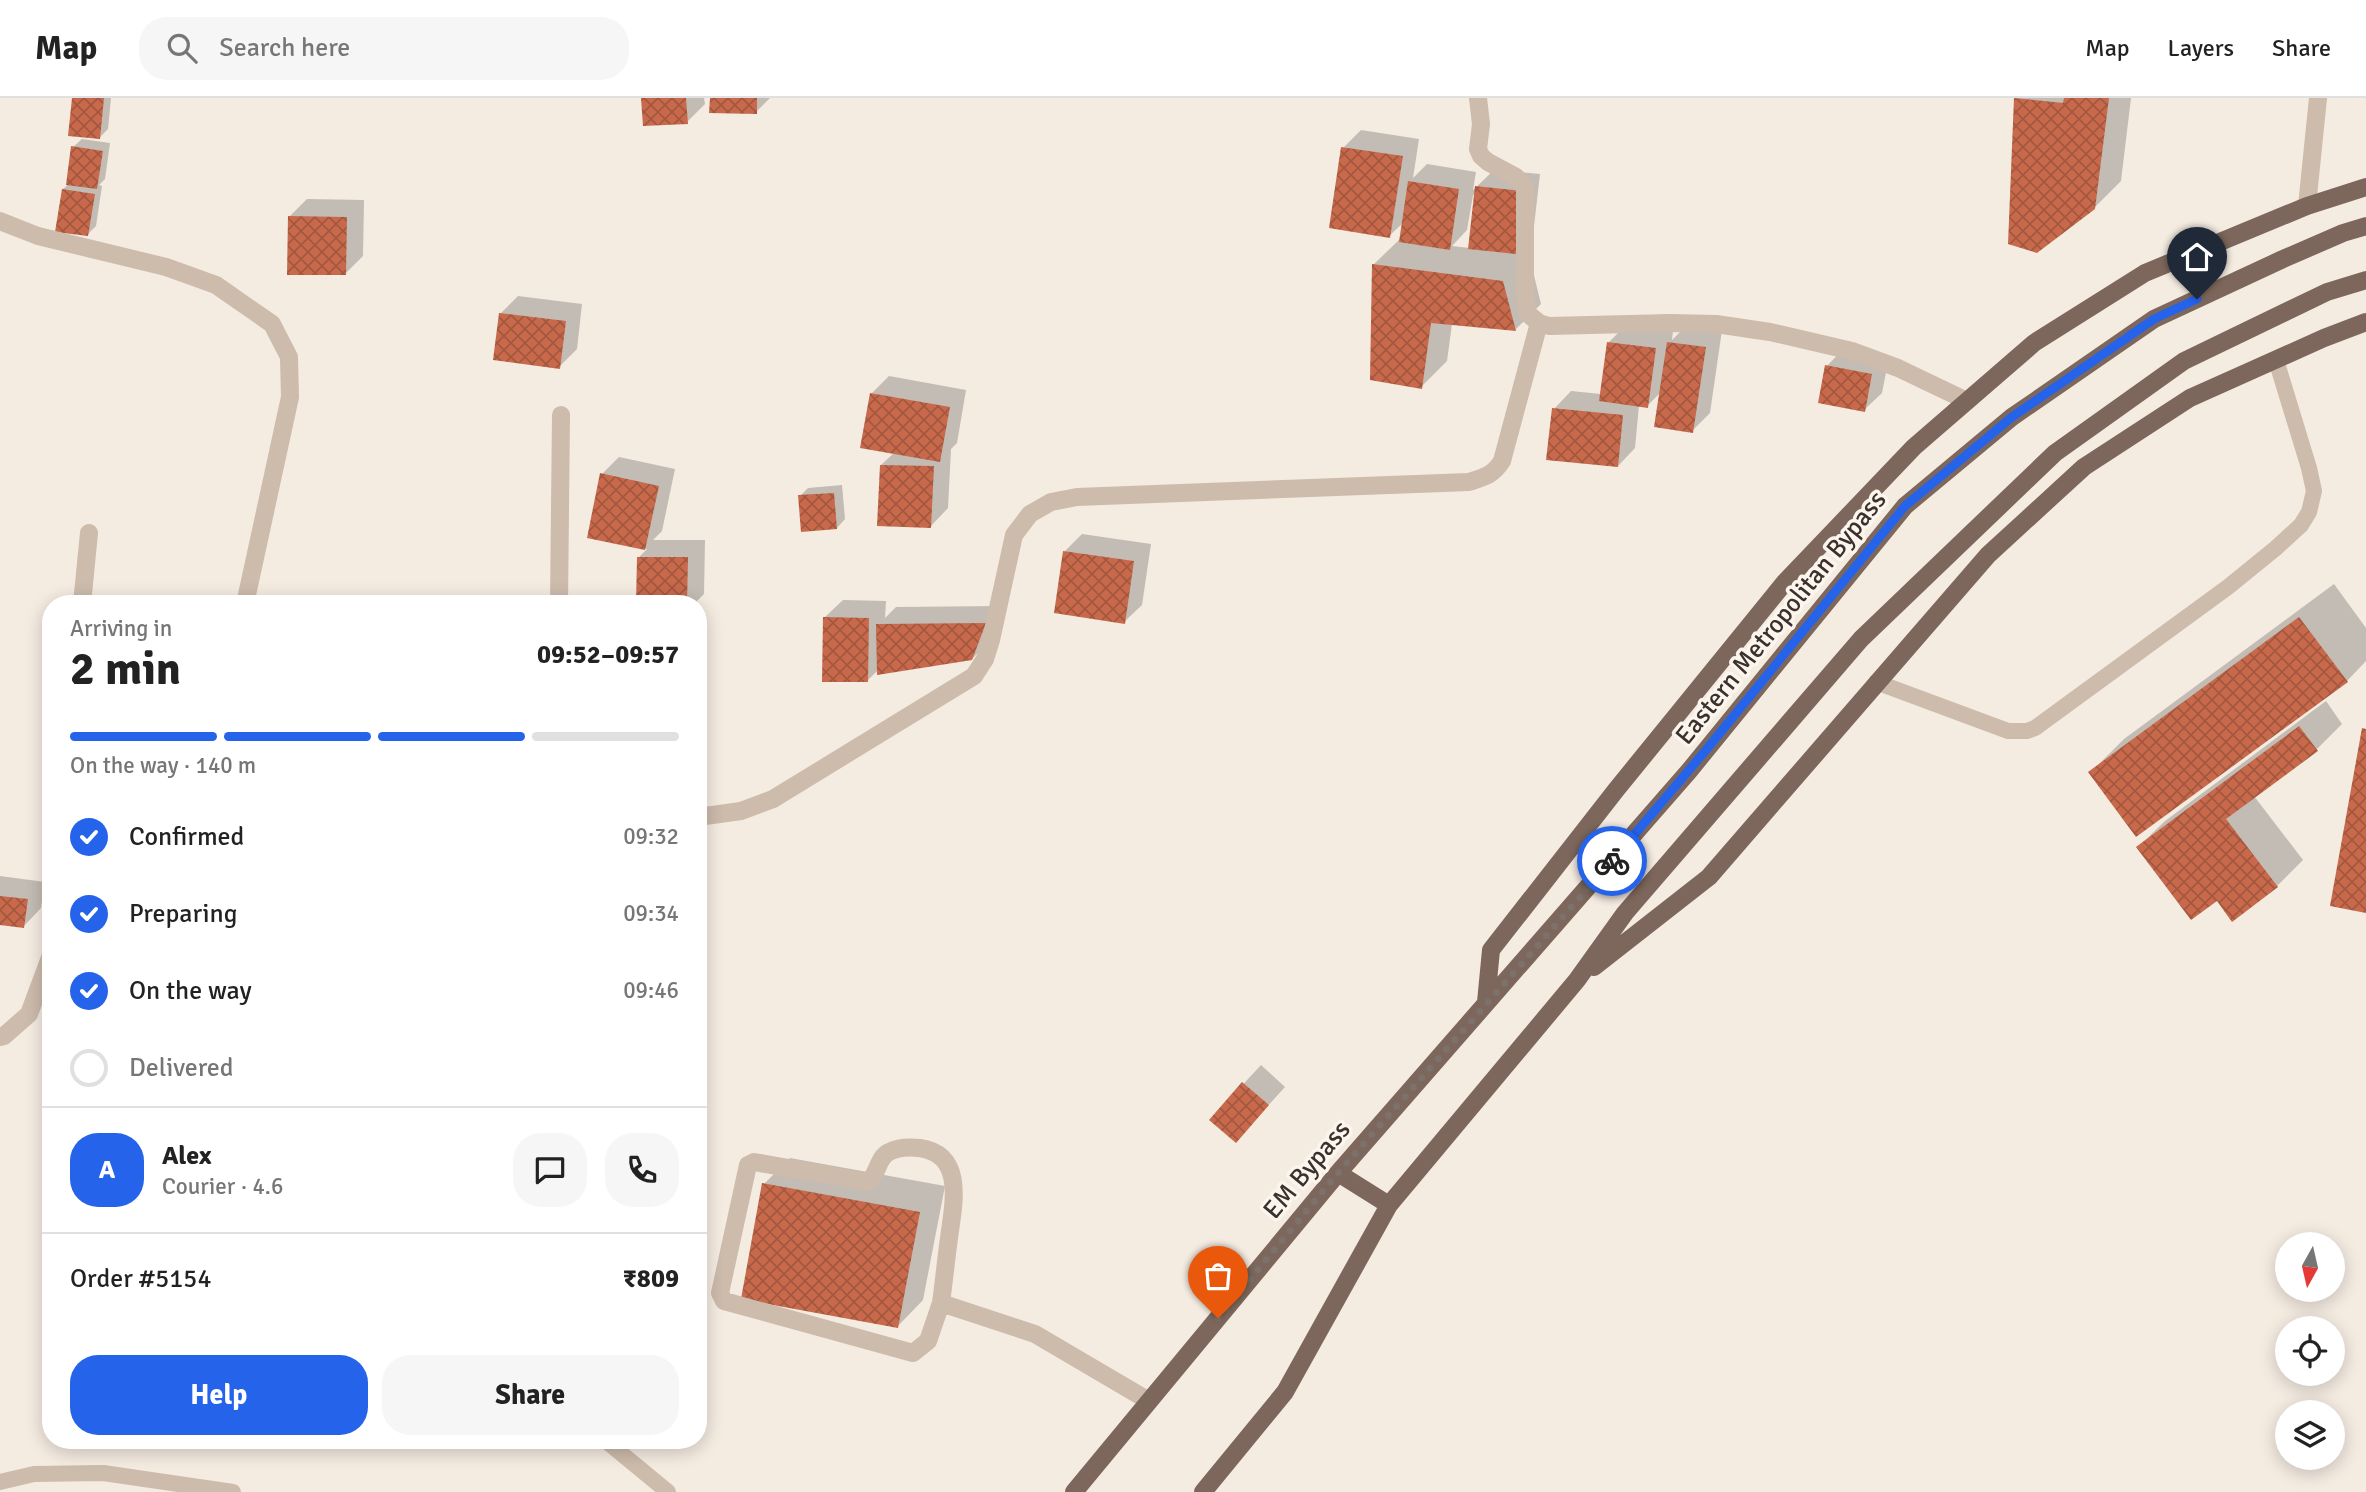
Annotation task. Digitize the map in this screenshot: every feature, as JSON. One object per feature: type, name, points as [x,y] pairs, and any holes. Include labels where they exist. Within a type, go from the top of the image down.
[{"type":"main road","points":[[1486,1002],[1491,950],[1616,790],[1785,582],[1914,447],[2034,343],[2145,273],[2307,206],[2366,187]]},
{"type":"main road","name":"Eastern Metropolitan Bypass","points":[[1589,888],[1698,760],[1905,506],[2012,417],[2154,319],[2283,258],[2366,226]]},
{"type":"main road","points":[[1203,1492],[1285,1392],[1389,1205],[1577,980],[1625,913],[1861,639],[2055,453],[2184,361],[2327,292],[2366,280]]},
{"type":"main road","points":[[1577,980],[1709,877],[1988,555],[2084,467],[2190,398],[2366,322]]},
{"type":"main road","name":"EM Bypass","points":[[1074,1492],[1338,1173],[1589,888]]},
{"type":"main road","points":[[1338,1173],[1389,1205]]},
{"type":"street","points":[[1478,98],[1481,124],[1478,149],[1481,156],[1523,184],[1527,313],[1539,323],[1565,327],[1716,324],[1770,332],[1852,351],[1898,368],[1967,401]]},
{"type":"street","points":[[2307,206],[2318,98]]},
{"type":"street","points":[[0,221],[38,236],[166,267],[216,285],[272,324],[289,357],[290,397],[247,595]]},
{"type":"street","points":[[707,816],[741,811],[773,799],[974,676],[985,659],[991,640],[1014,535],[1030,514],[1051,502],[1077,497],[1469,482],[1496,472],[1502,461],[1539,323]]},
{"type":"street","points":[[559,595],[561,415]]},
{"type":"street","points":[[83,595],[89,533]]},
{"type":"street","points":[[0,1037],[29,1014],[42,979]]},
{"type":"street","points":[[911,1147],[937,1153],[947,1166],[955,1188],[941,1303],[928,1341],[913,1353],[723,1301],[720,1293],[748,1165],[754,1162],[868,1182],[872,1180],[884,1155],[890,1151],[911,1147]]},
{"type":"street","points":[[941,1303],[1035,1334],[1149,1401]]},
{"type":"lane","points":[[1877,682],[2008,731],[2026,732],[2164,634],[2276,548],[2301,525],[2309,512],[2314,491],[2276,360]]},
{"type":"lane","points":[[617,1449],[668,1492]]},
{"type":"lane","points":[[0,1482],[34,1474],[103,1473],[233,1492]]},
{"type":"building","points":[[72,98],[104,98],[100,139],[68,136]]},
{"type":"building","points":[[641,98],[686,98],[688,124],[643,126]]},
{"type":"building","points":[[710,98],[757,98],[757,114],[709,113]]},
{"type":"building","points":[[2014,98],[2063,103],[2064,98],[2109,98],[2095,209],[2037,253],[2008,244]]},
{"type":"building","points":[[71,146],[103,151],[97,189],[66,185]]},
{"type":"building","points":[[1341,147],[1403,156],[1390,238],[1329,228]]},
{"type":"building","points":[[1408,181],[1459,189],[1450,250],[1399,242]]},
{"type":"building","points":[[1475,186],[1523,191],[1516,254],[1468,249]]},
{"type":"building","points":[[62,189],[95,194],[88,236],[55,232]]},
{"type":"building","points":[[288,216],[347,217],[346,275],[287,275]]},
{"type":"building","points":[[1372,264],[1503,281],[1516,331],[1431,323],[1422,389],[1370,380]]},
{"type":"building","points":[[499,313],[566,321],[560,369],[493,360]]},
{"type":"building","points":[[1607,342],[1656,348],[1648,408],[1599,401]]},
{"type":"building","points":[[1667,342],[1706,347],[1693,433],[1654,427]]},
{"type":"building","points":[[1825,365],[1872,374],[1865,412],[1818,403]]},
{"type":"building","points":[[870,393],[950,407],[940,462],[860,448]]},
{"type":"building","points":[[1552,408],[1623,415],[1618,467],[1546,460]]},
{"type":"building","points":[[880,465],[934,466],[931,528],[877,526]]},
{"type":"building","points":[[600,473],[659,486],[645,550],[587,538]]},
{"type":"building","points":[[834,493],[837,529],[801,532],[798,495]]},
{"type":"building","points":[[1063,551],[1134,561],[1125,624],[1054,613]]},
{"type":"building","points":[[637,557],[688,557],[687,595],[636,595]]},
{"type":"building","points":[[823,617],[869,618],[868,682],[822,682]]},
{"type":"building","points":[[2299,617],[2348,682],[2136,837],[2088,772]]},
{"type":"building","points":[[986,623],[972,660],[877,675],[876,624]]},
{"type":"building","points":[[2299,726],[2318,751],[2226,819],[2278,887],[2232,922],[2217,901],[2191,920],[2136,847]]},
{"type":"building","points":[[2362,728],[2366,729],[2366,913],[2330,906]]},
{"type":"building","points":[[0,896],[28,899],[24,928],[0,925]]},
{"type":"building","points":[[1242,1082],[1269,1105],[1236,1143],[1209,1120]]},
{"type":"building","points":[[762,1183],[920,1212],[898,1328],[741,1299]]},
{"type":"way so far","points":[[1218,1318],[1338,1173],[1612,861]]},
{"type":"route","points":[[1612,861],[1905,506],[2012,417],[2154,319],[2197,299]]}]
